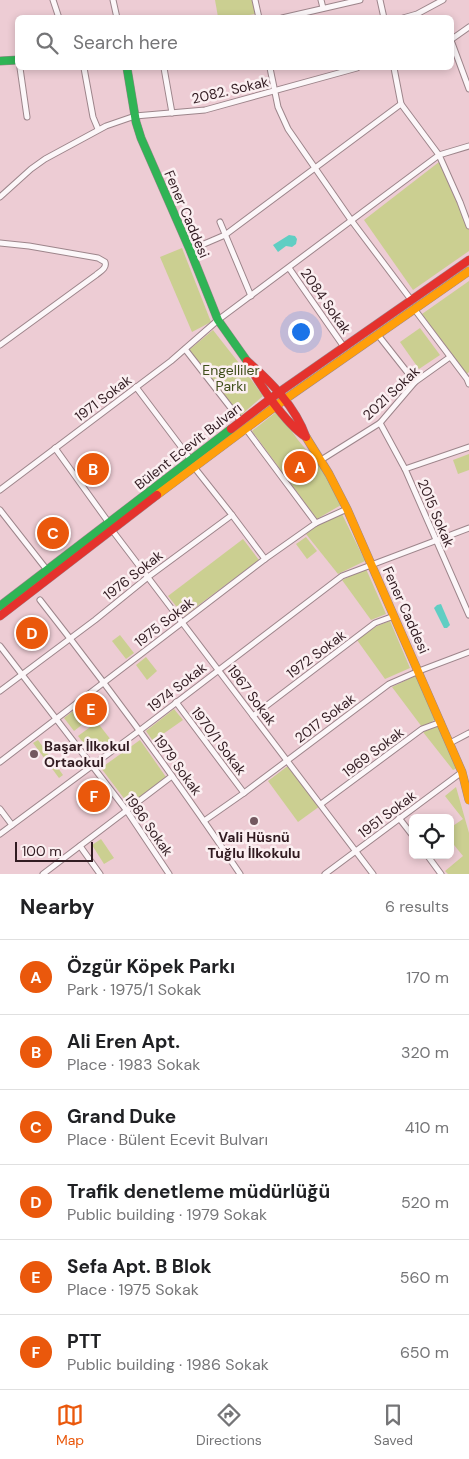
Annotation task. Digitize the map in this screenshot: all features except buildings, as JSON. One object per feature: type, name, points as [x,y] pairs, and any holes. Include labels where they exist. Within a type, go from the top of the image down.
[{"type":"main road","points":[[0,61],[15,60]]},
{"type":"main road","name":"Fener Caddesi","points":[[127,70],[135,116],[142,138],[218,320],[247,361],[254,376],[270,399],[298,432],[306,437]]},
{"type":"main road","name":"Bülent Ecevit Bulvarı","points":[[0,616],[193,463],[278,392],[469,260]]},
{"type":"main road","name":"Bülent Ecevit Bulvarı","points":[[193,463],[246,429],[284,400],[469,272]]},
{"type":"main road","name":"Fener Caddesi","points":[[247,361],[290,407],[347,509],[450,743],[462,772],[469,800]]},
{"type":"main road","name":"Bülent Ecevit Bulvarı","points":[[0,606],[47,570],[110,527]]},
{"type":"street","points":[[53,0],[58,15]]},
{"type":"street","points":[[113,0],[116,15]]},
{"type":"street","points":[[255,0],[258,15]]},
{"type":"street","points":[[320,0],[323,8]]},
{"type":"street","points":[[294,15],[360,0]]},
{"type":"street","points":[[380,0],[383,15]]},
{"type":"street","points":[[414,15],[443,0]]},
{"type":"street","points":[[454,38],[469,27]]},
{"type":"street","points":[[454,48],[469,89]]},
{"type":"street","points":[[20,70],[27,117]]},
{"type":"street","points":[[84,70],[98,129]]},
{"type":"street","points":[[164,70],[172,112]]},
{"type":"street","points":[[270,70],[278,107],[288,129],[351,220],[412,301]]},
{"type":"street","name":"2082. Sokak","points":[[0,197],[45,159],[98,129],[135,116],[205,110],[350,70]]},
{"type":"street","points":[[394,70],[401,104],[439,155],[469,226]]},
{"type":"street","points":[[190,250],[225,235],[401,104]]},
{"type":"street","name":"1971 Sokak","points":[[0,490],[185,349],[218,320],[439,155],[469,146]]},
{"type":"street","points":[[220,222],[251,296]]},
{"type":"street","points":[[0,243],[98,258],[105,262],[106,265],[0,345]]},
{"type":"street","name":"2084 Sokak","points":[[289,268],[344,347]]},
{"type":"street","points":[[414,310],[468,380]]},
{"type":"street","points":[[378,335],[415,382]]},
{"type":"street","points":[[185,349],[241,422]]},
{"type":"street","name":"2021 Sokak","points":[[321,460],[380,423],[415,382],[450,358]]},
{"type":"street","points":[[136,387],[265,559]]},
{"type":"street","name":"2015 Sokak","points":[[380,423],[405,469],[469,615]]},
{"type":"street","points":[[246,429],[316,523]]},
{"type":"street","name":"1967 Sokak","points":[[55,448],[110,527],[373,874]]},
{"type":"street","points":[[405,469],[469,448]]},
{"type":"street","name":"1975 Sokak","points":[[0,762],[265,559],[316,523],[347,509]]},
{"type":"street","points":[[0,510],[47,570]]},
{"type":"street","name":"1976 Sokak","points":[[0,691],[232,515]]},
{"type":"street","name":"1974 Sokak","points":[[0,834],[342,576],[469,528]]},
{"type":"street","name":"1979 Sokak","points":[[40,600],[172,776],[240,874]]},
{"type":"street","name":"1972 Sokak","points":[[253,716],[376,623],[394,616]]},
{"type":"street","name":"1986 Sokak","points":[[0,646],[126,811],[169,874]]},
{"type":"street","name":"2017 Sokak","points":[[204,820],[244,793],[389,684],[469,652]]},
{"type":"street","name":"1970/1 Sokak","points":[[176,702],[244,793]]},
{"type":"street","name":"1969 Sokak","points":[[321,804],[422,730],[441,722]]},
{"type":"street","points":[[450,743],[469,733]]},
{"type":"street","name":"1951 Sokak","points":[[325,874],[462,772]]},
{"type":"street","points":[[44,874],[172,776]]},
{"type":"street","points":[[0,810],[12,825]]},
{"type":"street","points":[[399,818],[409,831]]},
{"type":"street","points":[[80,846],[100,874]]},
{"type":"street","points":[[430,859],[441,874]]},
{"type":"green space","points":[[215,0],[252,0],[255,14],[218,15]]},
{"type":"green space","points":[[439,162],[469,230],[469,251],[413,290],[364,220]]},
{"type":"green space","points":[[182,248],[211,322],[192,332],[160,257]]},
{"type":"green space","points":[[469,281],[469,372],[467,374],[422,314]]},
{"type":"green space","points":[[420,328],[440,355],[419,369],[400,342]]},
{"type":"green space","name":"Engelliler Parkı","points":[[213,330],[263,396],[240,416],[189,350]]},
{"type":"green space","points":[[275,413],[279,413],[298,440],[325,472],[341,505],[317,519],[252,431]]},
{"type":"green space","points":[[469,454],[469,470],[458,474],[453,460]]},
{"type":"green space","points":[[342,514],[365,561],[338,574],[306,534],[318,525]]},
{"type":"green space","points":[[306,537],[317,551],[307,559],[296,544]]},
{"type":"green space","points":[[243,539],[259,560],[184,616],[168,596]]},
{"type":"green space","points":[[366,569],[386,614],[371,620],[342,580]]},
{"type":"green space","points":[[390,621],[410,668],[385,679],[357,640],[377,626]]},
{"type":"green space","points":[[120,635],[134,653],[126,659],[112,641]]},
{"type":"green space","points":[[146,657],[157,671],[147,680],[136,665]]},
{"type":"green space","points":[[417,675],[435,719],[422,727],[392,687]]},
{"type":"green space","points":[[174,709],[183,720],[153,741],[146,731]]},
{"type":"green space","points":[[73,711],[83,724],[74,731],[64,718]]},
{"type":"green space","points":[[97,722],[111,740],[92,754],[78,736]]},
{"type":"green space","points":[[438,726],[457,768],[453,770],[423,732]]},
{"type":"green space","points":[[38,740],[63,775],[59,778],[33,743]]},
{"type":"green space","points":[[140,740],[166,777],[129,805],[101,768]]},
{"type":"green space","points":[[289,765],[320,806],[298,822],[268,781]]},
{"type":"green space","points":[[456,787],[469,833],[469,874],[448,874],[445,871],[463,856],[454,845],[454,825],[463,819],[445,796]]},
{"type":"green space","points":[[101,839],[114,858],[104,864],[92,845]]},
{"type":"water","points":[[289,235],[295,236],[297,239],[296,244],[292,247],[286,246],[278,252],[273,245]]},
{"type":"water","points":[[441,604],[450,625],[447,628],[444,628],[434,608]]},
{"type":"traffic: fast","points":[[0,61],[15,60]]},
{"type":"traffic: fast","points":[[127,70],[136,122],[141,138],[218,320],[247,361]]},
{"type":"traffic: fast","points":[[0,606],[231,429]]},
{"type":"traffic: slow","points":[[157,495],[284,400],[469,271]]},
{"type":"traffic: slow","points":[[306,437],[329,474],[347,509],[462,772],[469,800]]},
{"type":"traffic: jam","points":[[231,429],[278,393],[469,260]]},
{"type":"traffic: jam","points":[[247,361],[265,377],[289,405],[306,437],[289,422],[273,402],[247,361]]},
{"type":"traffic: jam","points":[[0,616],[157,495]]},
{"type":"place","name":"Özgür Köpek Parkı","points":[[300,467]]},
{"type":"place","name":"Ali Eren Apt.","points":[[93,469]]},
{"type":"place","name":"Grand Duke","points":[[53,533]]},
{"type":"place","name":"Trafik denetleme müdürlüğü","points":[[32,633]]},
{"type":"place","name":"Sefa Apt. B Blok","points":[[91,709]]},
{"type":"place","name":"Başar İlkokul Ortaokul","points":[[34,754]]},
{"type":"place","name":"PTT","points":[[94,796]]},
{"type":"place","name":"Vali Hüsnü Tuğlu İlkokulu","points":[[254,821]]}]
